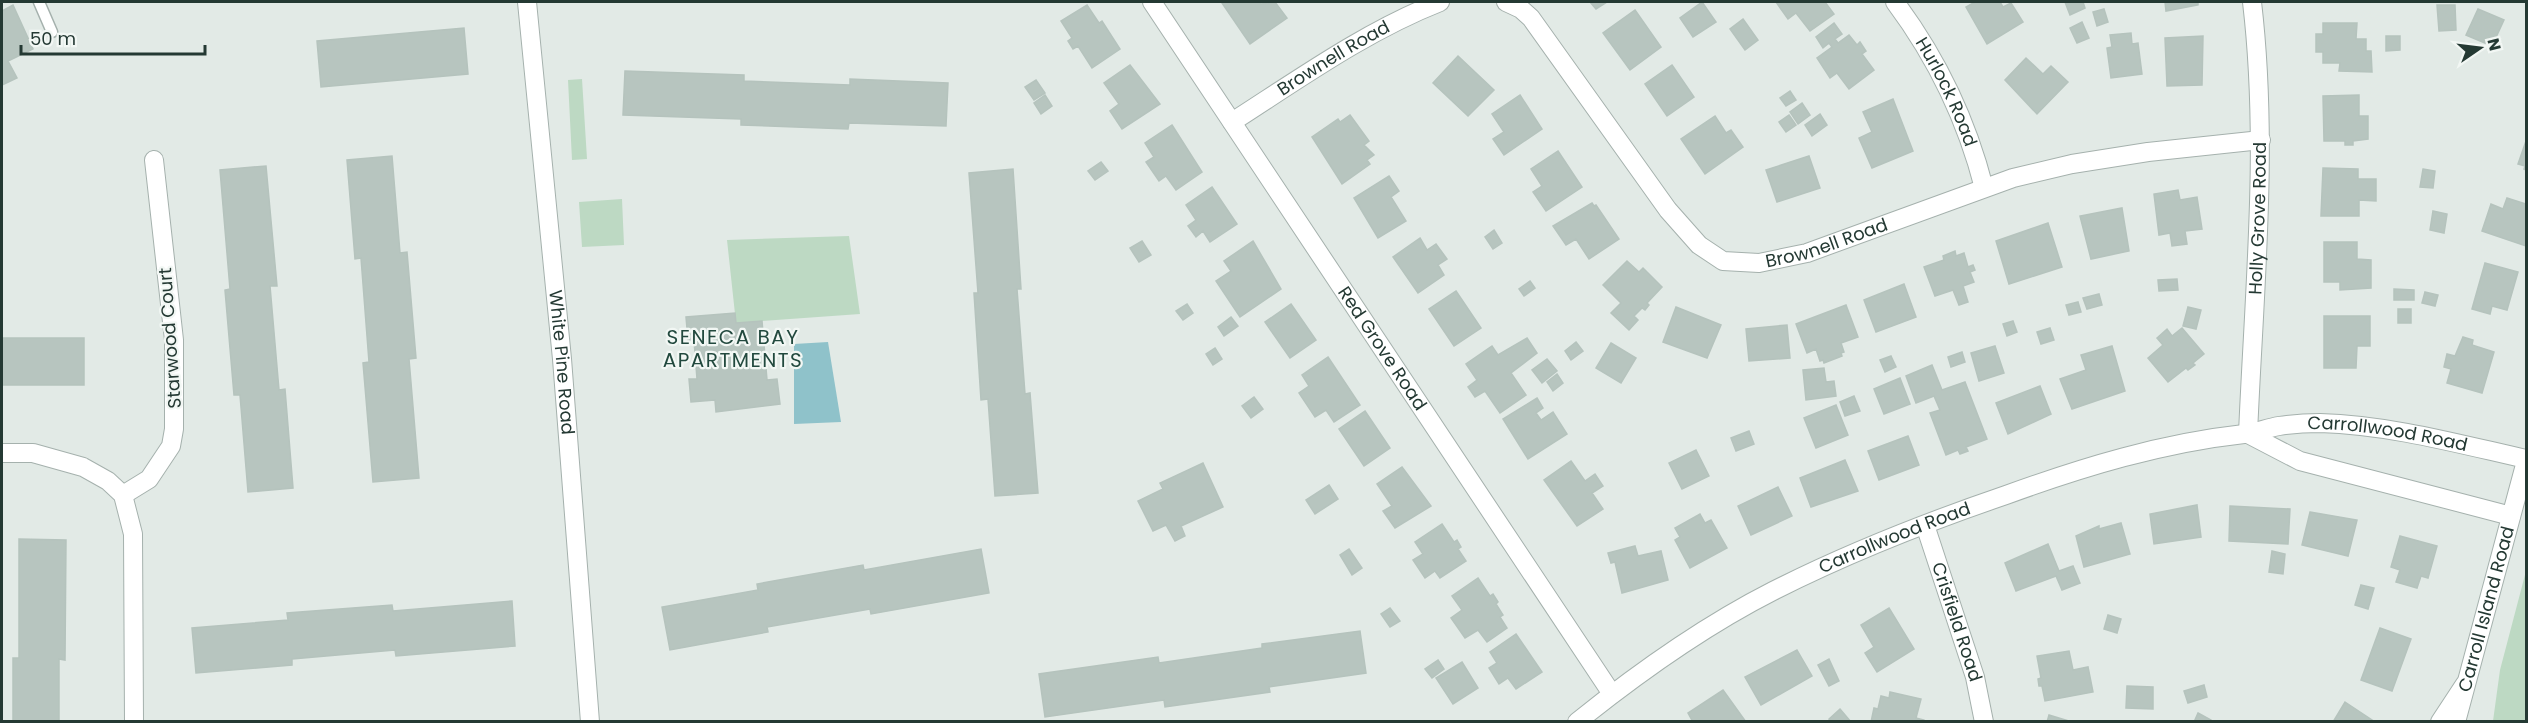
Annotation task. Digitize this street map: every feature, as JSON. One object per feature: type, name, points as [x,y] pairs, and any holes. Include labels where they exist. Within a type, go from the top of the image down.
[{"type":"street","name":"White Pine Road","points":[[527,2],[562,359],[590,722]]},
{"type":"street","name":"Red Grove Road","points":[[1152,2],[1612,694]]},
{"type":"street","name":"Brownell Road","points":[[1232,122],[1393,23],[1440,2]]},
{"type":"street","name":"Brownell Road","points":[[1506,2],[1521,9],[1531,18],[1668,210],[1699,245],[1723,261],[1759,263],[1807,254],[2013,178],[2106,158],[2261,140]]},
{"type":"street","name":"Hurlock Road","points":[[1895,2],[1946,83],[1966,130],[1984,188]]},
{"type":"street","name":"Holly Grove Road","points":[[2247,434],[2261,140],[2259,76],[2252,2]]},
{"type":"street","name":"Starwood Court","points":[[123,495],[149,479],[171,446],[174,429],[174,340],[154,160]]},
{"type":"street","name":"Carrollwood Road","points":[[1577,722],[1612,694],[1692,639],[1773,591],[1830,564],[1925,525],[1987,501],[2097,464],[2174,444],[2247,434],[2278,426],[2346,425],[2422,435],[2526,460]]},
{"type":"street","name":"Carrollwood Road","points":[[2247,434],[2300,461],[2511,516]]},
{"type":"street","points":[[2,453],[33,453],[83,466],[108,481],[123,495],[133,534],[134,722]]},
{"type":"street","name":"Carroll Island Road","points":[[2456,722],[2526,460]]},
{"type":"street","name":"Crisfield Road","points":[[1925,525],[1974,676],[1984,722]]},
{"type":"street","points":[[2440,722],[2466,683]]},
{"type":"lane","points":[[39,2],[52,32]]},
{"type":"green space","points":[[582,79],[587,159],[572,160],[568,80]]},
{"type":"green space","points":[[622,199],[624,245],[582,247],[579,202]]},
{"type":"green space","points":[[849,236],[860,314],[736,323],[727,240]]},
{"type":"green space","points":[[2526,571],[2526,721],[2493,721],[2500,670]]},
{"type":"water","points":[[828,342],[841,422],[794,424],[794,344]]},
{"type":"building","points":[[1260,2],[1261,4],[1275,2],[1287,18],[1250,44],[1222,3]]},
{"type":"building","points":[[1590,2],[1607,2],[1596,9]]},
{"type":"building","points":[[1702,2],[1716,22],[1693,37],[1680,18]]},
{"type":"building","points":[[1776,2],[1825,2],[1834,14],[1810,31],[1796,13],[1788,19]]},
{"type":"building","points":[[1975,2],[2000,2],[2003,7],[2011,3],[2023,22],[1987,44],[1966,7]]},
{"type":"building","points":[[2065,2],[2083,2],[2085,8],[2070,15]]},
{"type":"building","points":[[2165,2],[2198,2],[2198,5],[2166,11]]},
{"type":"building","points":[[13,5],[33,49],[8,61],[17,78],[2,85],[2,11]]},
{"type":"building","points":[[1087,5],[1099,23],[1102,21],[1120,49],[1092,68],[1078,46],[1073,49],[1068,41],[1072,38],[1061,21]]},
{"type":"building","points":[[2437,5],[2455,5],[2456,30],[2439,31]]},
{"type":"building","points":[[2104,9],[2108,22],[2097,26],[2093,12]]},
{"type":"building","points":[[2478,9],[2504,20],[2492,46],[2466,35]]},
{"type":"building","points":[[1635,10],[1661,47],[1630,70],[1603,33]]},
{"type":"building","points":[[1743,19],[1758,40],[1745,50],[1730,29]]},
{"type":"building","points":[[2082,22],[2089,38],[2077,43],[2070,28]]},
{"type":"building","points":[[1834,23],[1842,34],[1835,39],[1838,43],[1849,35],[1857,45],[1860,42],[1866,51],[1862,54],[1874,70],[1849,89],[1837,73],[1830,78],[1817,58],[1832,47],[1829,43],[1823,48],[1816,37]]},
{"type":"building","points":[[2323,23],[2357,23],[2356,39],[2366,39],[2366,51],[2371,51],[2372,72],[2339,71],[2340,63],[2323,63],[2323,52],[2316,52],[2316,34],[2323,34]]},
{"type":"building","points":[[464,28],[468,74],[321,87],[317,41]]},
{"type":"building","points":[[2131,33],[2132,44],[2138,43],[2142,74],[2111,78],[2107,48],[2112,47],[2110,35]]},
{"type":"building","points":[[2203,36],[2202,85],[2167,86],[2165,38]]},
{"type":"building","points":[[2386,36],[2400,36],[2400,50],[2386,51]]},
{"type":"building","points":[[1458,56],[1494,90],[1468,116],[1433,83]]},
{"type":"building","points":[[2026,58],[2043,74],[2051,66],[2068,82],[2037,114],[2005,80]]},
{"type":"building","points":[[1130,65],[1160,104],[1122,129],[1110,111],[1119,104],[1104,83]]},
{"type":"building","points":[[1672,65],[1694,97],[1667,116],[1645,84]]},
{"type":"building","points":[[625,71],[744,75],[744,81],[850,85],[850,79],[948,83],[946,126],[849,123],[848,129],[741,125],[741,119],[623,115]]},
{"type":"building","points":[[1036,80],[1045,93],[1034,100],[1025,87]]},
{"type":"building","points":[[1790,91],[1796,100],[1786,106],[1780,98]]},
{"type":"building","points":[[1045,95],[1052,106],[1041,114],[1034,103]]},
{"type":"building","points":[[1520,95],[1542,129],[1504,155],[1493,139],[1504,132],[1492,114]]},
{"type":"building","points":[[2359,95],[2359,116],[2368,116],[2368,139],[2353,141],[2353,145],[2345,145],[2345,141],[2324,141],[2323,96]]},
{"type":"building","points":[[1893,99],[1913,151],[1872,168],[1859,138],[1872,132],[1863,112]]},
{"type":"building","points":[[1802,103],[1810,115],[1798,124],[1790,112]]},
{"type":"building","points":[[1820,114],[1827,125],[1812,136],[1805,125]]},
{"type":"building","points":[[1350,115],[1369,141],[1364,145],[1374,155],[1367,160],[1370,164],[1342,184],[1312,137],[1338,119],[1340,122]]},
{"type":"building","points":[[1789,115],[1796,125],[1786,132],[1779,122]]},
{"type":"building","points":[[1715,116],[1726,133],[1731,130],[1743,147],[1705,174],[1681,139]]},
{"type":"building","points":[[1172,125],[1202,172],[1176,190],[1166,176],[1159,181],[1146,162],[1154,157],[1145,143]]},
{"type":"building","points":[[2526,141],[2526,170],[2525,166],[2518,164]]},
{"type":"building","points":[[1558,151],[1582,187],[1546,211],[1533,192],[1542,186],[1531,169]]},
{"type":"building","points":[[392,156],[400,253],[407,252],[416,358],[409,359],[419,478],[373,482],[363,363],[369,362],[361,258],[355,259],[347,160]]},
{"type":"building","points":[[1809,156],[1820,188],[1777,202],[1766,170]]},
{"type":"building","points":[[1101,162],[1108,171],[1095,180],[1088,171]]},
{"type":"building","points":[[266,166],[277,286],[270,286],[279,390],[285,389],[293,488],[248,492],[240,395],[234,395],[225,290],[230,289],[220,170]]},
{"type":"building","points":[[2323,168],[2358,169],[2358,179],[2376,179],[2376,201],[2359,200],[2359,216],[2321,216]]},
{"type":"building","points":[[1013,169],[1021,289],[1017,289],[1025,394],[1030,393],[1038,493],[995,496],[988,399],[981,400],[974,293],[978,293],[969,173]]},
{"type":"building","points":[[2423,169],[2435,171],[2433,188],[2420,187]]},
{"type":"building","points":[[1389,176],[1399,191],[1391,197],[1406,221],[1378,238],[1354,198]]},
{"type":"building","points":[[1212,187],[1237,224],[1210,242],[1203,231],[1196,237],[1188,226],[1196,220],[1186,205]]},
{"type":"building","points":[[2178,190],[2180,200],[2197,197],[2202,229],[2185,231],[2187,244],[2172,246],[2170,233],[2159,235],[2154,194]]},
{"type":"building","points":[[2507,198],[2526,204],[2526,246],[2482,231],[2491,204],[2503,209]]},
{"type":"building","points":[[1592,203],[1596,205],[1619,239],[1589,259],[1576,239],[1566,245],[1553,226]]},
{"type":"building","points":[[2122,208],[2129,251],[2091,259],[2080,216]]},
{"type":"building","points":[[2433,211],[2447,214],[2444,233],[2430,230]]},
{"type":"building","points":[[2048,223],[2062,267],[2009,284],[1996,241]]},
{"type":"building","points":[[1494,230],[1502,243],[1493,249],[1485,237]]},
{"type":"building","points":[[1420,238],[1427,250],[1436,244],[1447,259],[1438,265],[1444,275],[1418,293],[1393,257]]},
{"type":"building","points":[[1142,241],[1151,255],[1139,262],[1130,248]]},
{"type":"building","points":[[1253,241],[1281,289],[1240,317],[1216,281],[1231,271],[1224,261]]},
{"type":"building","points":[[2324,242],[2357,242],[2357,259],[2371,260],[2371,288],[2340,290],[2340,282],[2324,282]]},
{"type":"building","points":[[1955,251],[1956,256],[1964,253],[1968,267],[1973,265],[1975,270],[1970,272],[1974,282],[1963,286],[1968,302],[1959,305],[1953,290],[1935,296],[1924,267],[1944,260],[1943,256]]},
{"type":"building","points":[[1627,261],[1639,272],[1643,268],[1662,287],[1647,303],[1649,305],[1645,310],[1642,308],[1634,316],[1638,320],[1629,330],[1611,313],[1621,303],[1603,285]]},
{"type":"building","points":[[2485,263],[2518,272],[2507,310],[2492,306],[2490,314],[2472,309]]},
{"type":"building","points":[[2177,279],[2178,290],[2159,291],[2158,280]]},
{"type":"building","points":[[1530,281],[1535,288],[1524,296],[1519,289]]},
{"type":"building","points":[[1904,284],[1916,317],[1876,332],[1864,300]]},
{"type":"building","points":[[2394,289],[2414,290],[2414,300],[2394,300]]},
{"type":"building","points":[[1456,291],[1481,328],[1454,346],[1429,309]]},
{"type":"building","points":[[2425,292],[2438,295],[2435,306],[2422,303]]},
{"type":"building","points":[[2099,294],[2102,305],[2087,309],[2083,298]]},
{"type":"building","points":[[2078,302],[2081,312],[2069,315],[2066,305]]},
{"type":"building","points":[[1187,304],[1193,313],[1183,320],[1176,311]]},
{"type":"building","points":[[1291,304],[1316,340],[1290,358],[1265,322]]},
{"type":"building","points":[[1846,305],[1858,337],[1841,343],[1844,352],[1841,353],[1842,356],[1824,363],[1823,360],[1820,361],[1816,349],[1807,353],[1796,324]]},
{"type":"building","points":[[1676,307],[1721,325],[1707,358],[1663,342]]},
{"type":"building","points":[[2188,307],[2201,310],[2196,329],[2183,326]]},
{"type":"building","points":[[2398,309],[2411,309],[2411,323],[2398,323]]},
{"type":"building","points":[[735,313],[736,323],[762,321],[767,380],[777,379],[780,404],[716,412],[715,400],[691,402],[689,379],[697,379],[694,340],[688,340],[686,317]]},
{"type":"building","points":[[2324,316],[2370,316],[2370,346],[2357,346],[2356,368],[2324,368]]},
{"type":"building","points":[[1231,317],[1238,326],[1224,336],[1218,327]]},
{"type":"building","points":[[2013,321],[2017,332],[2007,336],[2003,324]]},
{"type":"building","points":[[1787,325],[1790,358],[1749,361],[1746,329]]},
{"type":"building","points":[[2050,328],[2054,340],[2041,344],[2037,332]]},
{"type":"building","points":[[2182,328],[2204,354],[2193,363],[2195,365],[2188,370],[2186,368],[2168,382],[2148,358],[2163,345],[2157,338],[2167,329],[2172,336]]},
{"type":"building","points":[[2463,337],[2473,340],[2472,345],[2494,352],[2482,393],[2447,383],[2451,369],[2444,367],[2447,354],[2455,356]]},
{"type":"building","points":[[2,338],[84,338],[84,385],[2,385]]},
{"type":"building","points":[[1527,338],[1537,353],[1511,373],[1526,395],[1500,413],[1485,391],[1475,397],[1468,387],[1477,380],[1466,364],[1492,346],[1498,355]]},
{"type":"building","points":[[1576,342],[1583,351],[1571,360],[1565,351]]},
{"type":"building","points":[[1611,343],[1636,358],[1621,383],[1596,368]]},
{"type":"building","points":[[1995,346],[2004,373],[1979,381],[1971,353]]},
{"type":"building","points":[[2112,346],[2125,391],[2072,409],[2060,379],[2086,370],[2081,355]]},
{"type":"building","points":[[1215,348],[1222,359],[1213,365],[1206,354]]},
{"type":"building","points":[[1962,352],[1965,362],[1951,367],[1948,357]]},
{"type":"building","points":[[1891,356],[1896,367],[1885,372],[1880,360]]},
{"type":"building","points":[[1328,357],[1360,405],[1334,422],[1326,410],[1315,417],[1299,393],[1309,386],[1302,375]]},
{"type":"building","points":[[1547,359],[1557,371],[1542,383],[1532,370]]},
{"type":"building","points":[[1932,365],[1942,390],[1965,382],[1987,439],[1966,447],[1968,451],[1960,454],[1958,450],[1946,455],[1930,413],[1940,410],[1934,396],[1916,403],[1906,376]]},
{"type":"building","points":[[1824,368],[1826,382],[1834,381],[1836,396],[1806,400],[1803,370]]},
{"type":"building","points":[[1557,374],[1563,383],[1553,391],[1547,382]]},
{"type":"building","points":[[1900,378],[1910,404],[1884,414],[1874,389]]},
{"type":"building","points":[[2040,386],[2051,414],[2008,434],[1996,403]]},
{"type":"building","points":[[1854,396],[1860,411],[1845,416],[1840,402]]},
{"type":"building","points":[[1254,397],[1263,409],[1251,418],[1242,406]]},
{"type":"building","points":[[1537,398],[1543,408],[1536,413],[1541,420],[1553,412],[1567,434],[1528,459],[1503,419]]},
{"type":"building","points":[[1836,405],[1848,435],[1816,448],[1804,418]]},
{"type":"building","points":[[1365,411],[1390,448],[1364,466],[1339,429]]},
{"type":"building","points":[[1749,431],[1754,444],[1736,451],[1731,438]]},
{"type":"building","points":[[1908,436],[1919,465],[1879,480],[1868,451]]},
{"type":"building","points":[[1696,450],[1709,476],[1682,489],[1669,463]]},
{"type":"building","points":[[1845,460],[1858,491],[1811,507],[1800,478]]},
{"type":"building","points":[[1571,461],[1585,481],[1595,474],[1603,486],[1592,493],[1603,509],[1577,526],[1544,480]]},
{"type":"building","points":[[1203,463],[1223,507],[1181,526],[1185,536],[1175,541],[1166,525],[1153,531],[1138,501],[1163,489],[1160,483]]},
{"type":"building","points":[[1402,467],[1431,506],[1395,528],[1383,511],[1392,506],[1377,484]]},
{"type":"building","points":[[1329,485],[1338,499],[1315,514],[1306,500]]},
{"type":"building","points":[[1778,487],[1792,516],[1751,535],[1738,506]]},
{"type":"building","points":[[2197,505],[2201,537],[2154,544],[2150,514]]},
{"type":"building","points":[[2230,506],[2290,509],[2288,544],[2229,541]]},
{"type":"building","points":[[2310,512],[2357,520],[2348,556],[2302,545]]},
{"type":"building","points":[[1700,514],[1705,523],[1711,520],[1727,548],[1690,568],[1675,540],[1680,537],[1675,528]]},
{"type":"building","points":[[2121,523],[2130,554],[2084,567],[2076,536],[2099,526],[2099,529]]},
{"type":"building","points":[[1442,524],[1454,542],[1457,540],[1461,547],[1458,549],[1466,561],[1440,578],[1435,571],[1425,578],[1413,560],[1423,554],[1415,542]]},
{"type":"building","points":[[2400,536],[2437,546],[2428,578],[2421,576],[2417,588],[2396,582],[2400,570],[2391,567]]},
{"type":"building","points":[[19,539],[66,540],[65,660],[59,659],[59,722],[13,722],[13,658],[19,658]]},
{"type":"building","points":[[2048,544],[2059,571],[2073,566],[2080,583],[2062,590],[2056,576],[2016,591],[2005,563]]},
{"type":"building","points":[[1635,546],[1638,556],[1661,551],[1668,580],[1622,593],[1615,562],[1611,563],[1608,553]]},
{"type":"building","points":[[981,549],[989,593],[871,614],[870,609],[767,627],[768,632],[670,650],[662,607],[758,590],[757,584],[863,565],[864,570]]},
{"type":"building","points":[[1349,549],[1362,568],[1352,575],[1340,555]]},
{"type":"building","points":[[2272,551],[2285,554],[2283,574],[2269,572]]},
{"type":"building","points":[[1478,578],[1490,596],[1493,594],[1498,602],[1496,604],[1503,615],[1500,617],[1507,628],[1487,642],[1478,630],[1465,638],[1451,618],[1462,610],[1452,596]]},
{"type":"building","points":[[2361,585],[2374,588],[2368,609],[2355,605]]},
{"type":"building","points":[[512,601],[515,646],[396,656],[395,650],[292,659],[292,665],[196,673],[192,628],[288,620],[287,613],[392,605],[393,611]]},
{"type":"building","points":[[1390,608],[1400,621],[1390,627],[1381,614]]},
{"type":"building","points":[[1889,608],[1914,649],[1877,672],[1865,653],[1874,647],[1861,625]]},
{"type":"building","points":[[2108,615],[2121,619],[2117,633],[2104,629]]},
{"type":"building","points":[[2380,628],[2411,639],[2392,691],[2361,680]]},
{"type":"building","points":[[1360,631],[1366,673],[1269,687],[1270,692],[1165,707],[1164,700],[1045,717],[1039,674],[1158,657],[1159,663],[1262,648],[1262,644]]},
{"type":"building","points":[[1516,634],[1542,672],[1516,689],[1508,678],[1499,684],[1489,668],[1497,663],[1490,652]]},
{"type":"building","points":[[1797,650],[1812,676],[1761,705],[1745,677]]},
{"type":"building","points":[[2069,651],[2073,670],[2088,667],[2093,692],[2045,701],[2042,686],[2039,686],[2038,679],[2041,678],[2037,656]]},
{"type":"building","points":[[1829,659],[1839,681],[1829,686],[1818,665]]},
{"type":"building","points":[[1438,660],[1444,669],[1432,678],[1425,669]]},
{"type":"building","points":[[1462,662],[1478,688],[1453,704],[1436,678]]},
{"type":"building","points":[[2204,685],[2207,697],[2188,703],[2184,691]]},
{"type":"building","points":[[2127,686],[2153,687],[2153,709],[2126,708]]},
{"type":"building","points":[[1723,690],[1746,722],[1693,722],[1688,713]]},
{"type":"building","points":[[1890,692],[1921,699],[1916,718],[1924,722],[1871,722],[1874,708],[1878,709],[1881,696],[1889,698]]},
{"type":"building","points":[[2345,702],[2375,722],[2333,722]]},
{"type":"building","points":[[1840,709],[1851,722],[1831,722],[1829,719]]},
{"type":"building","points":[[2198,713],[2211,720],[2210,722],[2194,722]]},
{"type":"building","points":[[2049,715],[2072,722],[2047,722]]},
{"type":"district","name":"SENECA BAY APARTMENTS","points":[[733,348]]}]
